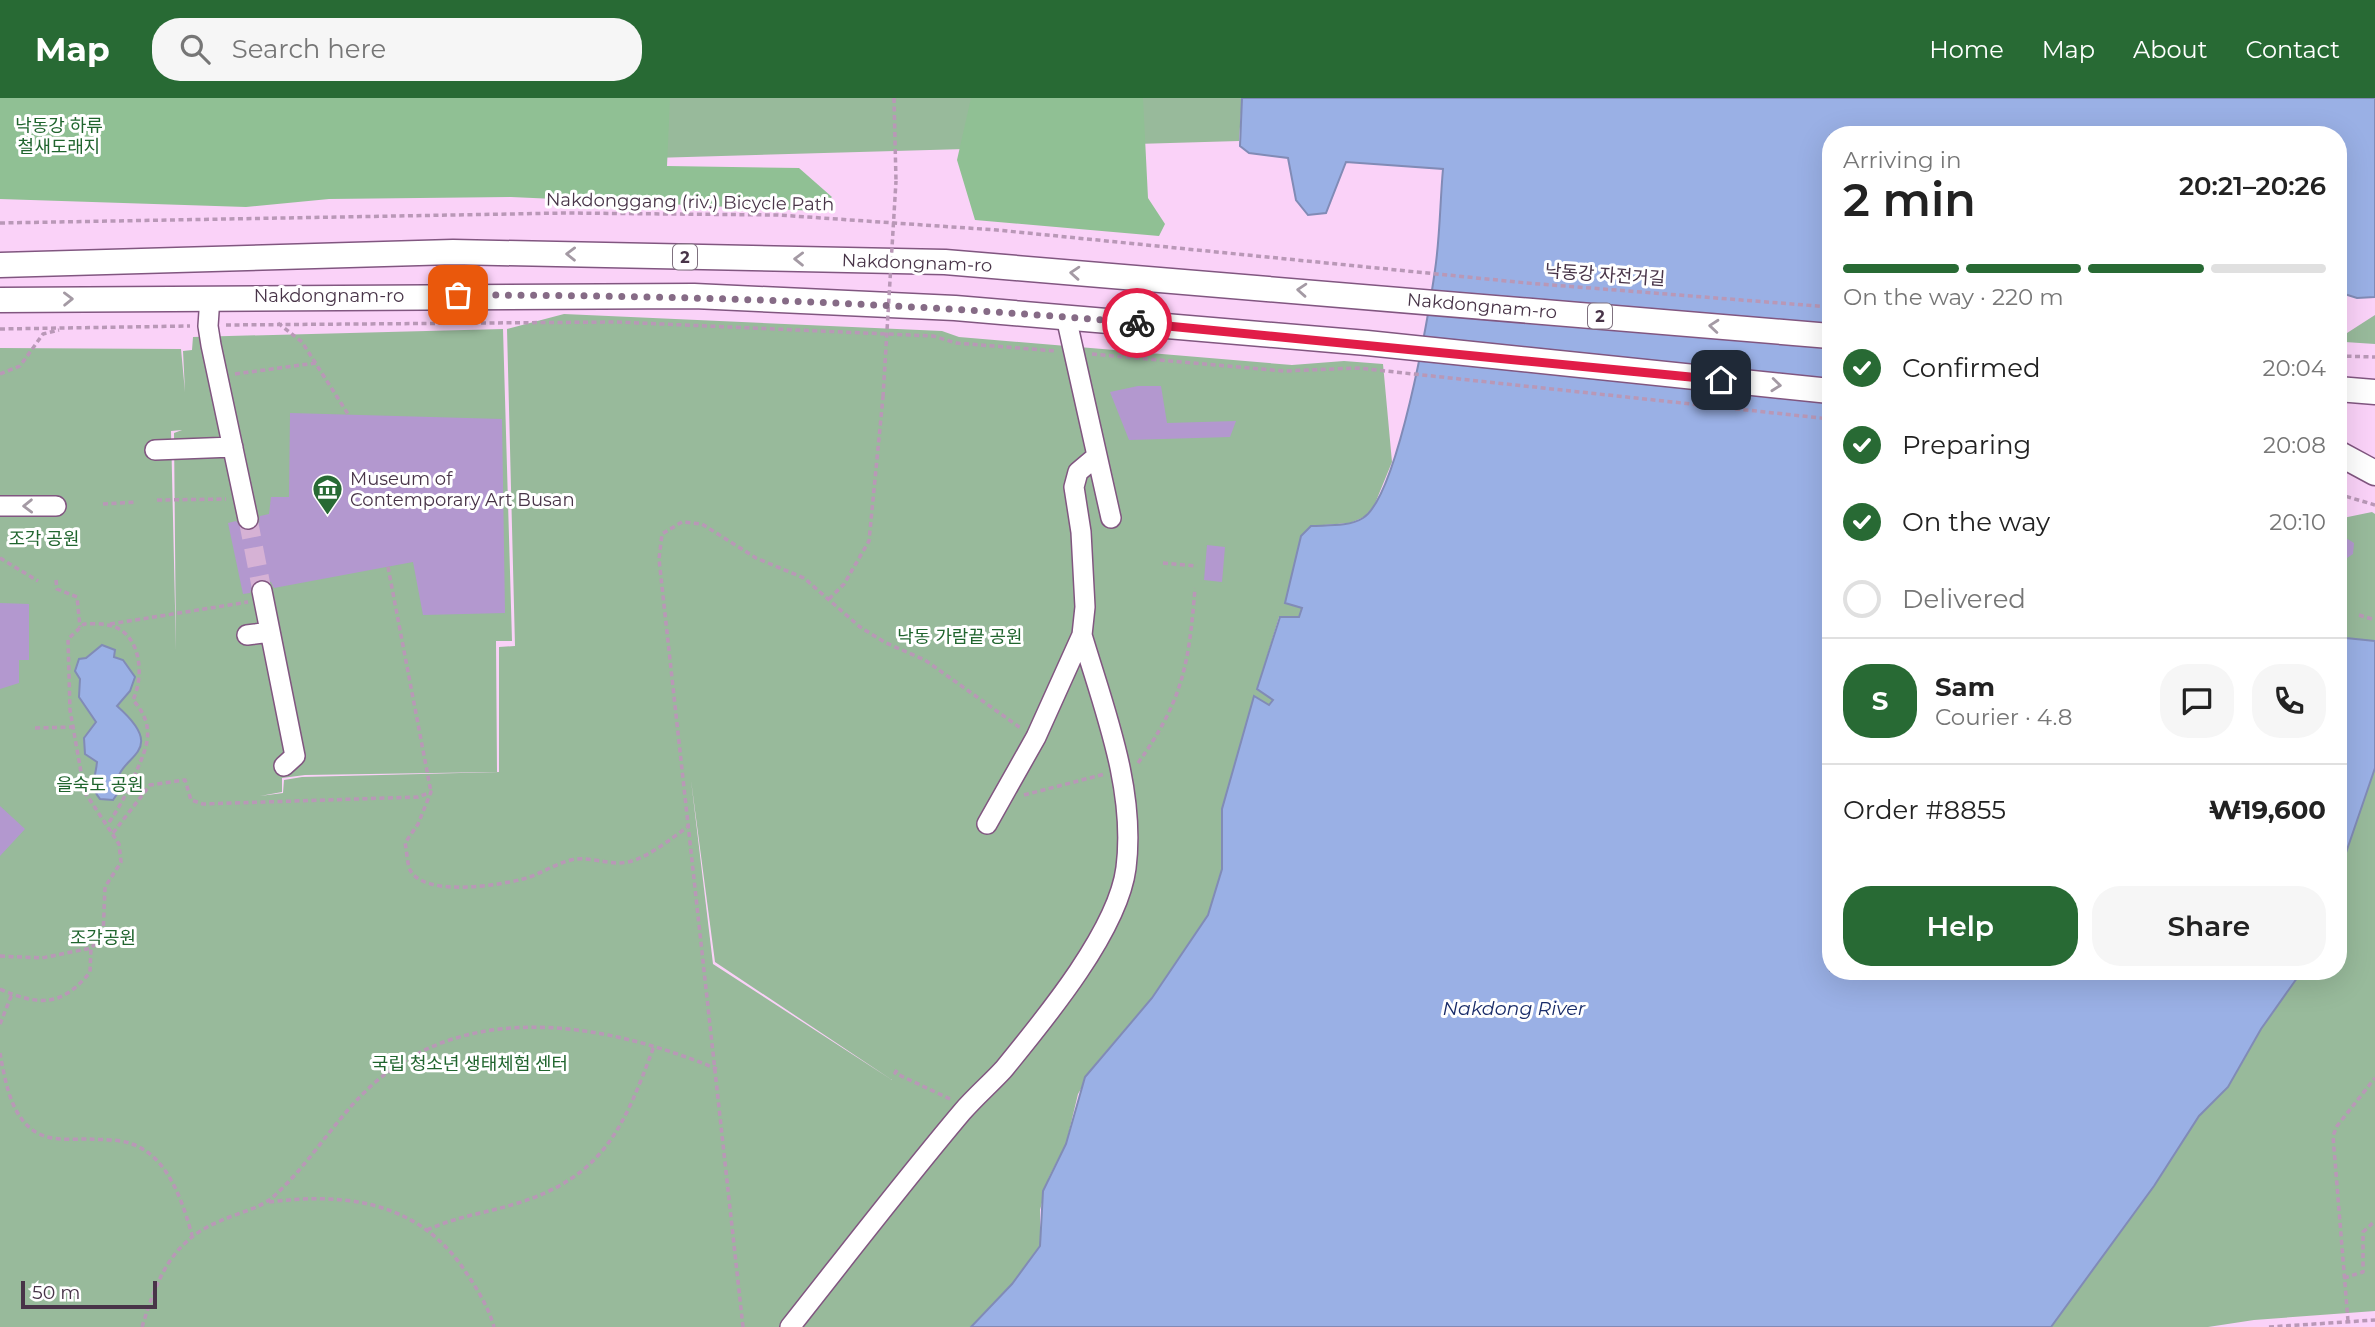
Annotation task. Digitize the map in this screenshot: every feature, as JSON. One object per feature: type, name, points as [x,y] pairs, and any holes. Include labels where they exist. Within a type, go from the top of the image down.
[{"type":"main road","name":"Nakdongnam-ro","points":[[0,265],[453,252],[945,262],[1822,335]]},
{"type":"main road","name":"Nakdongnam-ro","points":[[5,301],[210,297],[694,296],[1066,317],[1367,343],[1822,390]]},
{"type":"main road","points":[[2347,390],[2375,392]]},
{"type":"main road","points":[[2347,452],[2375,452]]},
{"type":"main road","points":[[2347,457],[2375,473]]},
{"type":"street","points":[[210,297],[208,326],[248,519]]},
{"type":"street","points":[[1066,317],[1111,518]]},
{"type":"street","points":[[155,450],[233,447]]},
{"type":"street","points":[[987,824],[1036,737],[1082,635],[1085,607],[1082,545],[1074,487],[1078,472],[1097,456]]},
{"type":"street","points":[[0,506],[56,506]]},
{"type":"street","points":[[263,595],[295,757],[284,765]]},
{"type":"street","points":[[247,635],[270,632]]},
{"type":"street","points":[[790,1327],[966,1107],[1002,1071],[1107,927],[1126,870],[1121,778],[1082,635]]},
{"type":"path","points":[[829,599],[844,584],[869,541],[883,397],[896,181],[894,98]]},
{"type":"path","name":"Nakdonggang (riv.) Bicycle Path","points":[[0,223],[565,213],[778,215],[997,230],[1378,268]]},
{"type":"path","name":"낙동강 자전거길","points":[[1378,268],[1822,306]]},
{"type":"path","points":[[278,323],[302,342],[348,415]]},
{"type":"path","points":[[0,330],[278,323],[670,324],[933,336],[956,343],[1061,352]]},
{"type":"path","points":[[0,374],[20,366],[43,334],[65,329]]},
{"type":"path","points":[[1089,354],[1284,371],[1372,369],[1822,418]]},
{"type":"path","points":[[2347,357],[2375,357]]},
{"type":"path","points":[[235,374],[316,363]]},
{"type":"path","points":[[2347,496],[2375,505]]},
{"type":"path","points":[[157,500],[228,499]]},
{"type":"path","points":[[103,504],[137,502]]},
{"type":"path","points":[[743,1327],[717,1069],[659,559],[662,534],[682,522],[702,524],[756,558],[804,578],[860,627],[886,643],[925,660],[1010,723],[1036,737]]},
{"type":"path","points":[[0,558],[38,580]]},
{"type":"path","points":[[1163,563],[1197,566]]},
{"type":"path","points":[[388,567],[430,792],[418,824],[405,844],[410,869],[419,880],[440,886],[480,886],[528,877],[552,865],[576,859],[621,863],[640,857],[689,826]]},
{"type":"path","points":[[56,580],[57,589],[77,597],[80,627]]},
{"type":"path","points":[[1018,796],[1121,778],[1161,730],[1174,706],[1189,659],[1195,588]]},
{"type":"path","points":[[0,956],[42,958],[69,955],[91,948],[103,936],[106,887],[121,862],[119,844],[86,794],[67,678],[68,639],[80,627],[108,625],[263,595]]},
{"type":"path","points":[[2359,615],[2375,620]]},
{"type":"path","points":[[107,824],[125,801],[146,754],[148,736],[141,709],[133,700],[141,673],[139,657],[121,630],[108,625]]},
{"type":"path","points":[[35,728],[73,727]]},
{"type":"path","points":[[113,833],[150,785],[185,780],[191,800],[202,804],[418,797],[430,792]]},
{"type":"path","points":[[0,989],[32,1001],[68,995],[90,972],[91,948]]},
{"type":"path","points":[[0,1024],[12,994]]},
{"type":"path","points":[[267,1203],[299,1172],[349,1108],[372,1085],[404,1062],[446,1042],[493,1028],[523,1026],[597,1033],[654,1046],[717,1069]]},
{"type":"path","points":[[427,1230],[547,1193],[584,1170],[607,1147],[619,1130],[654,1046]]},
{"type":"path","points":[[0,1053],[12,1102],[21,1119],[34,1132],[52,1138],[134,1144],[149,1154],[178,1194],[192,1235]]},
{"type":"path","points":[[897,1070],[895,1073],[966,1107]]},
{"type":"path","points":[[2348,1321],[2333,1136],[2337,1126],[2375,1078]]},
{"type":"path","points":[[142,1327],[174,1253],[192,1235],[267,1203],[310,1197],[350,1199],[400,1213],[427,1230],[457,1257],[477,1289],[494,1327]]},
{"type":"path","points":[[2344,1278],[2362,1272],[2363,1232],[2375,1221]]},
{"type":"path","points":[[2269,1327],[2375,1320]]},
{"type":"green space","name":"낙동강 하류 철새도래지","points":[[0,98],[1242,98],[1239,141],[0,177]]},
{"type":"green space","name":"낙동강 하류 철새도래지","points":[[0,98],[670,98],[667,166],[799,168],[832,197],[817,211],[511,197],[329,199],[246,207],[0,199]]},
{"type":"green space","points":[[971,98],[1143,98],[1148,198],[1165,224],[1159,236],[975,220],[957,160]]},
{"type":"green space","points":[[564,314],[942,331],[959,337],[1292,365],[1344,361],[1383,364],[1392,462],[1374,506],[1364,517],[1350,523],[1311,526],[1301,536],[1285,602],[1302,607],[1299,617],[1279,617],[1257,689],[1273,700],[1269,705],[1254,697],[1222,809],[1222,869],[1208,915],[1152,998],[1097,1062],[1078,1094],[1066,1144],[1049,1177],[1040,1210],[1040,1246],[1012,1284],[971,1327],[0,1327],[0,348],[181,349],[185,392],[183,351],[192,350],[193,337],[503,329],[512,641],[496,641],[499,772],[499,647],[515,646],[507,329]],"holes":[[[182,430],[174,433],[176,650],[171,431]],[[494,772],[302,777],[284,780],[283,793],[260,796],[282,792],[282,778],[305,775]],[[691,780],[715,962],[892,1080],[713,964]]]},
{"type":"green space","points":[[2375,315],[2375,344],[2347,342],[2347,333]]},
{"type":"green space","points":[[2372,512],[2375,514],[2375,641],[2347,638],[2347,517]]},
{"type":"green space","points":[[2375,768],[2375,1311],[2254,1320],[2208,1327],[2051,1327],[2154,1186],[2199,1116],[2228,1087],[2261,1029],[2296,980],[2347,980],[2347,850]]},
{"type":"water","name":"Nakdong River","points":[[1242,98],[2375,98],[2375,297],[2357,298],[2347,295],[2347,126],[1822,126],[1822,980],[2296,980],[2261,1029],[2228,1087],[2199,1116],[2154,1186],[2051,1327],[971,1327],[1012,1284],[1040,1246],[1043,1191],[1066,1144],[1085,1077],[1152,998],[1208,915],[1222,869],[1222,809],[1254,696],[1269,705],[1273,700],[1257,689],[1280,617],[1299,617],[1302,608],[1285,603],[1301,536],[1311,526],[1357,521],[1376,503],[1400,441],[1410,402],[1437,258],[1443,169],[1346,162],[1326,213],[1308,215],[1296,200],[1288,158],[1249,153],[1240,146]]},
{"type":"water","points":[[2347,638],[2375,641],[2375,768],[2347,850]]},
{"type":"water","points":[[102,645],[115,650],[114,657],[123,660],[135,677],[130,691],[117,706],[134,723],[141,736],[136,754],[118,779],[119,791],[113,800],[100,799],[95,790],[97,762],[85,754],[84,738],[96,722],[79,697],[80,679],[75,671],[79,659],[86,658]]},
{"type":"building","points":[[1138,386],[1161,386],[1167,423],[1236,421],[1230,437],[1129,440],[1110,392]]},
{"type":"building","name":"Museum of Contemporary Art Busan","points":[[290,413],[502,419],[505,613],[423,615],[413,562],[274,588],[271,582],[260,579],[253,582],[250,593],[243,594],[228,523],[236,521],[244,530],[251,531],[259,523],[260,516],[269,514],[271,497],[289,497]]},
{"type":"building","points":[[2347,539],[2354,543],[2353,554],[2347,558]]},
{"type":"building","points":[[1207,545],[1225,547],[1222,582],[1204,580]]},
{"type":"building","points":[[0,603],[29,604],[29,660],[19,660],[19,683],[0,689]]},
{"type":"building","points":[[0,806],[25,829],[0,856]]},
{"type":"tunnel","points":[[248,519],[262,591]]},
{"type":"way so far","points":[[458,295],[694,296],[955,308],[1137,323]]},
{"type":"place","name":"Museum of Contemporary Art Busan","points":[[327,516]]},
{"type":"route","points":[[1137,323],[1367,343],[1721,380]]},
{"type":"park label","name":"조각 공원","points":[[44,539]]},
{"type":"park label","name":"낙동 가람끝 공원","points":[[960,637]]},
{"type":"park label","name":"을숙도 공원","points":[[100,785]]},
{"type":"park label","name":"조각공원","points":[[103,938]]},
{"type":"park label","name":"국립 청소년 생태체험 센터","points":[[470,1064]]}]
